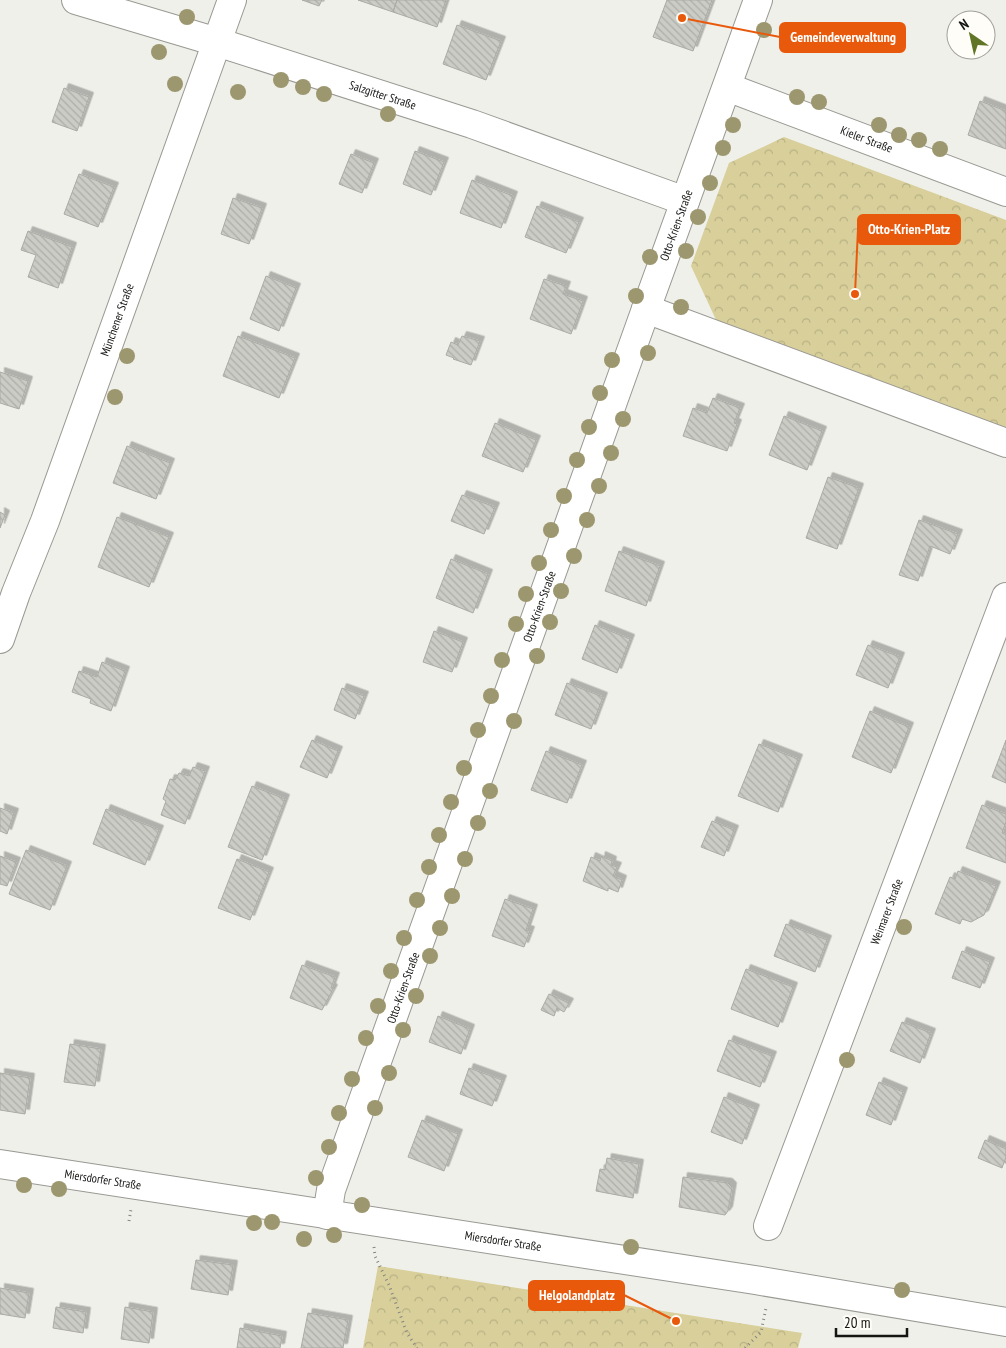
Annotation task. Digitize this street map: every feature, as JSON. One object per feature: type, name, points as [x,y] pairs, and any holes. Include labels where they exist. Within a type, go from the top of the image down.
[{"type":"street","name":"Salzgitter Straße","points":[[76,0],[217,42],[472,124],[686,201]]},
{"type":"street","name":"Münchener Straße","points":[[0,639],[8,590],[45,521],[232,0]]},
{"type":"street","name":"Otto-Krien-Straße","points":[[328,1214],[331,1190],[758,0]]},
{"type":"street","name":"Kieler Straße","points":[[727,87],[1006,192]]},
{"type":"street","points":[[646,309],[1006,443]]},
{"type":"street","name":"Weimarer Straße","points":[[768,1226],[1006,597]]},
{"type":"street","name":"Miersdorfer Straße","points":[[0,1164],[770,1282],[1006,1322]]},
{"type":"path","points":[[371,1222],[375,1256],[389,1285],[407,1333],[417,1348]]},
{"type":"path","points":[[744,1348],[761,1332],[770,1282]]},
{"type":"green space","points":[[784,137],[1006,220],[1006,432],[717,322],[691,266],[729,163]]},
{"type":"green space","points":[[378,1266],[802,1333],[798,1348],[363,1348]]},
{"type":"building","points":[[302,0],[322,0],[319,6]]},
{"type":"building","points":[[358,0],[397,0],[393,12]]},
{"type":"building","points":[[397,0],[446,0],[437,27],[393,12]]},
{"type":"building","points":[[667,0],[712,0],[693,51],[653,37]]},
{"type":"building","points":[[457,25],[501,41],[486,80],[443,64]]},
{"type":"building","points":[[64,88],[89,97],[77,131],[52,122]]},
{"type":"building","points":[[980,101],[1006,111],[1006,149],[968,135]]},
{"type":"building","points":[[415,151],[444,162],[431,195],[403,184]]},
{"type":"building","points":[[351,154],[374,163],[362,193],[339,184]]},
{"type":"building","points":[[79,174],[114,187],[98,227],[64,214]]},
{"type":"building","points":[[472,180],[513,196],[501,228],[460,213]]},
{"type":"building","points":[[233,198],[262,208],[249,244],[221,234]]},
{"type":"building","points":[[537,206],[579,222],[566,253],[525,237]]},
{"type":"building","points":[[28,231],[72,247],[58,288],[28,277],[36,255],[21,250]]},
{"type":"building","points":[[266,276],[296,288],[279,331],[250,319]]},
{"type":"building","points":[[544,279],[566,286],[563,294],[583,301],[571,334],[530,319]]},
{"type":"building","points":[[238,336],[295,358],[279,398],[223,376]]},
{"type":"building","points":[[462,336],[480,341],[471,365],[446,355],[451,342],[458,345]]},
{"type":"building","points":[[0,372],[28,381],[19,409],[0,403]]},
{"type":"building","points":[[713,398],[740,408],[734,423],[737,424],[727,451],[683,436],[693,408],[707,413]]},
{"type":"building","points":[[784,416],[822,431],[807,470],[769,455]]},
{"type":"building","points":[[495,423],[536,440],[523,472],[482,456]]},
{"type":"building","points":[[127,446],[170,463],[156,499],[113,483]]},
{"type":"building","points":[[828,477],[859,488],[837,549],[806,538]]},
{"type":"building","points":[[462,495],[495,507],[484,534],[451,521]]},
{"type":"building","points":[[0,512],[5,515],[0,528]]},
{"type":"building","points":[[117,517],[169,537],[149,587],[98,567]]},
{"type":"building","points":[[919,520],[958,534],[950,554],[930,546],[918,581],[899,575]]},
{"type":"building","points":[[619,551],[660,566],[646,606],[605,591]]},
{"type":"building","points":[[451,559],[488,574],[473,613],[436,598]]},
{"type":"building","points":[[595,625],[630,639],[617,673],[582,659]]},
{"type":"building","points":[[434,631],[463,642],[452,672],[423,662]]},
{"type":"building","points":[[868,645],[900,657],[888,688],[856,675]]},
{"type":"building","points":[[102,662],[125,671],[111,711],[90,703],[91,699],[72,692],[79,671],[97,677]]},
{"type":"building","points":[[567,683],[603,697],[591,729],[555,715]]},
{"type":"building","points":[[342,688],[364,696],[355,719],[334,710]]},
{"type":"building","points":[[870,711],[909,727],[891,773],[852,757]]},
{"type":"building","points":[[312,740],[338,751],[327,778],[300,767]]},
{"type":"building","points":[[1006,740],[1006,783],[992,777]]},
{"type":"building","points":[[759,744],[798,759],[778,812],[738,796]]},
{"type":"building","points":[[546,751],[582,765],[567,803],[531,790]]},
{"type":"building","points":[[193,767],[205,771],[185,824],[161,815],[166,801],[163,799],[170,779],[175,780],[179,773],[189,776]]},
{"type":"building","points":[[252,786],[285,799],[262,860],[228,847]]},
{"type":"building","points":[[982,805],[1006,814],[1006,822],[1002,833],[1006,835],[1006,863],[966,848]]},
{"type":"building","points":[[0,808],[14,813],[7,834],[0,831]]},
{"type":"building","points":[[106,809],[159,830],[145,865],[93,844]]},
{"type":"building","points":[[712,821],[734,830],[724,856],[701,847]]},
{"type":"building","points":[[26,850],[67,866],[50,910],[9,894]]},
{"type":"building","points":[[0,856],[16,862],[7,886],[0,884]]},
{"type":"building","points":[[601,856],[612,861],[611,865],[617,867],[613,876],[622,880],[618,892],[608,888],[608,891],[583,881],[591,857],[600,861]]},
{"type":"building","points":[[237,859],[269,872],[250,920],[218,908]]},
{"type":"building","points":[[958,871],[996,886],[984,915],[971,922],[962,919],[960,924],[935,914],[950,877],[955,879]]},
{"type":"building","points":[[505,899],[533,909],[526,930],[530,931],[524,947],[492,936]]},
{"type":"building","points":[[786,924],[827,940],[815,972],[774,956]]},
{"type":"building","points":[[962,951],[990,962],[980,988],[952,978]]},
{"type":"building","points":[[302,965],[335,977],[331,988],[333,989],[322,1010],[290,998]]},
{"type":"building","points":[[746,969],[793,987],[778,1027],[731,1009]]},
{"type":"building","points":[[549,994],[569,1003],[564,1012],[557,1008],[554,1016],[541,1010]]},
{"type":"building","points":[[438,1016],[470,1029],[461,1054],[429,1042]]},
{"type":"building","points":[[902,1022],[931,1033],[920,1063],[890,1051]]},
{"type":"building","points":[[729,1040],[772,1056],[760,1087],[717,1071]]},
{"type":"building","points":[[70,1044],[101,1049],[95,1086],[64,1082]]},
{"type":"building","points":[[469,1068],[502,1080],[492,1106],[460,1094]]},
{"type":"building","points":[[0,1073],[30,1078],[25,1114],[0,1110]]},
{"type":"building","points":[[879,1082],[903,1092],[891,1125],[866,1115]]},
{"type":"building","points":[[724,1097],[755,1109],[742,1144],[711,1132]]},
{"type":"building","points":[[422,1120],[458,1134],[444,1171],[408,1157]]},
{"type":"building","points":[[985,1140],[1006,1149],[1006,1157],[1002,1168],[978,1158]]},
{"type":"building","points":[[607,1158],[639,1164],[633,1198],[596,1191],[600,1169],[605,1170]]},
{"type":"building","points":[[683,1177],[728,1183],[732,1187],[728,1211],[725,1215],[679,1207]]},
{"type":"building","points":[[196,1260],[233,1265],[228,1295],[191,1289]]},
{"type":"building","points":[[0,1288],[29,1293],[25,1318],[0,1314]]},
{"type":"building","points":[[56,1307],[86,1312],[83,1333],[53,1328]]},
{"type":"building","points":[[125,1307],[153,1312],[149,1343],[121,1339]]},
{"type":"building","points":[[308,1313],[348,1320],[343,1348],[301,1348]]},
{"type":"building","points":[[240,1328],[282,1336],[280,1348],[237,1348]]},
{"type":"place","name":"Gemeindeverwaltung","points":[[682,18]]},
{"type":"place","name":"Otto-Krien-Platz","points":[[855,294]]},
{"type":"place","name":"Helgolandplatz","points":[[676,1321]]}]
